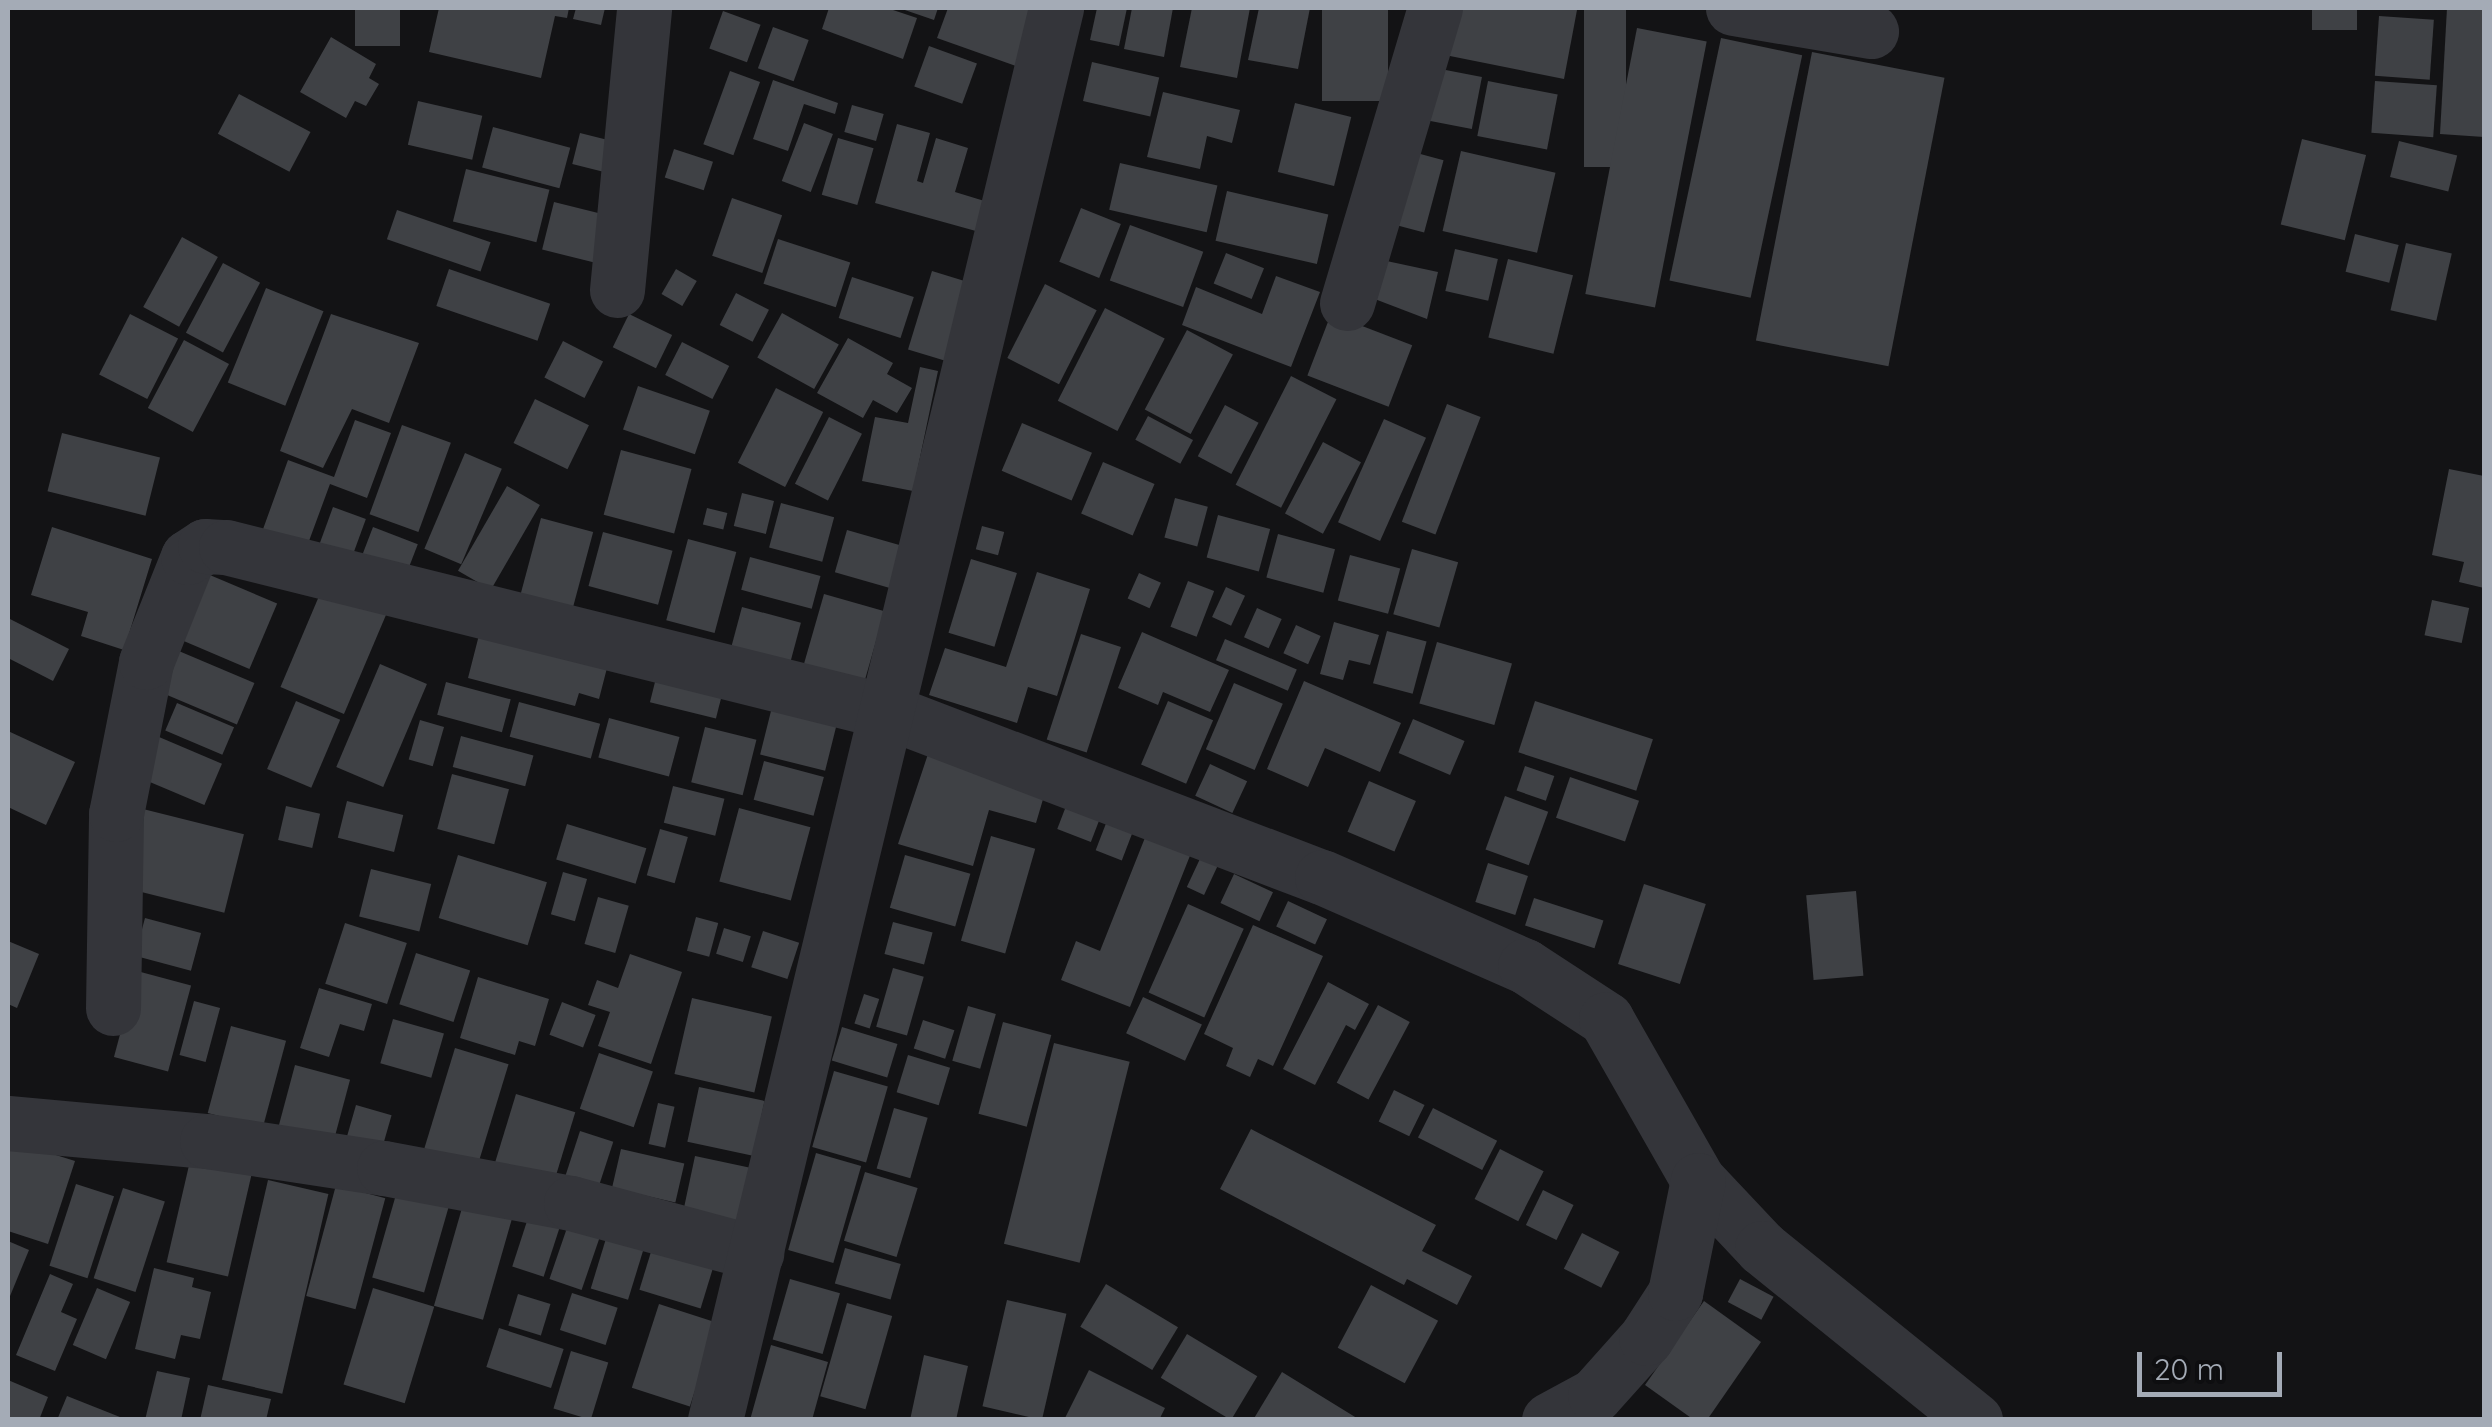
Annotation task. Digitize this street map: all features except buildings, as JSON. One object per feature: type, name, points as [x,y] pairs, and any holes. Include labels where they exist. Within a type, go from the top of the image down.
[{"type":"street","points":[[618,290],[644,8]]},
{"type":"street","points":[[715,1420],[1056,8]]},
{"type":"street","points":[[1348,303],[1436,8]]},
{"type":"street","points":[[1733,8],[1870,31]]},
{"type":"street","points":[[114,1008],[116,814],[146,662],[178,578],[198,549],[226,547],[888,712],[1322,877],[1571,992],[1606,1020],[1698,1180],[1762,1248],[1976,1420]]},
{"type":"street","points":[[8,1123],[207,1141],[384,1168],[572,1203],[756,1253]]},
{"type":"street","points":[[1549,1420],[1594,1395],[1646,1338],[1675,1293],[1698,1180]]}]
